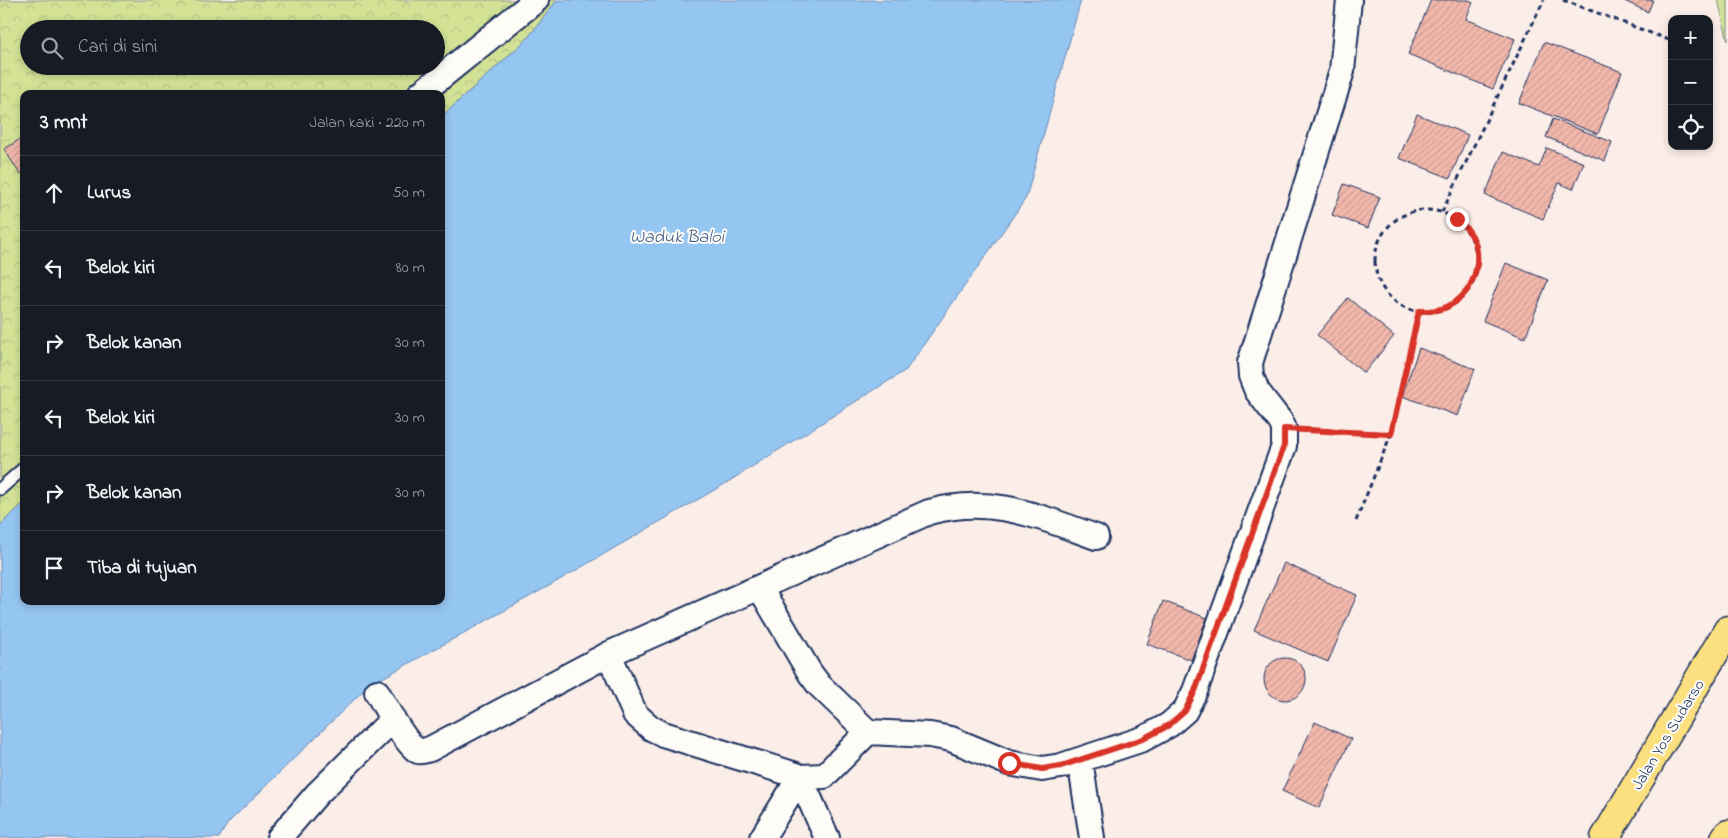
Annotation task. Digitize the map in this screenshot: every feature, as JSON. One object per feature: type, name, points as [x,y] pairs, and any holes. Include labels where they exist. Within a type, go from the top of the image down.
[{"type":"main road","name":"Jalan Yos Sudarso","points":[[1613,836],[1728,630]]},
{"type":"main road","points":[[1725,838],[1728,834]]},
{"type":"street","points":[[445,74],[536,0]]},
{"type":"street","points":[[760,588],[819,685],[868,732],[930,735],[950,739],[1009,763],[1042,769],[1061,766],[1143,739],[1169,725],[1185,711],[1195,691],[1284,446],[1284,429],[1281,422],[1257,391],[1251,376],[1250,363],[1342,71],[1349,0]]},
{"type":"street","points":[[425,90],[443,75]]},
{"type":"street","points":[[377,692],[393,719],[414,748],[422,752],[609,654],[929,512],[948,507],[1000,506],[1096,537]]},
{"type":"street","points":[[609,654],[635,714],[651,728],[663,734],[796,775],[800,778],[827,838]]},
{"type":"street","points":[[279,838],[317,794],[393,719]]},
{"type":"street","points":[[800,778],[824,776],[868,732]]},
{"type":"street","points":[[1080,760],[1092,838]]},
{"type":"street","points":[[762,838],[800,778]]},
{"type":"lane","points":[[0,489],[20,472]]},
{"type":"path","points":[[1442,212],[1544,0]]},
{"type":"path","points":[[1563,0],[1668,39]]},
{"type":"path","points":[[1425,210],[1442,212],[1457,219],[1469,231],[1476,247],[1478,264],[1474,280],[1465,294],[1452,305],[1436,311],[1419,311],[1403,306],[1390,296],[1380,282],[1376,266],[1377,250],[1383,234],[1394,222],[1408,213],[1425,210]]},
{"type":"path","points":[[1356,521],[1391,434],[1419,311]]},
{"type":"path","points":[[1284,429],[1391,434]]},
{"type":"green space","points":[[0,0],[557,0],[527,39],[445,113],[445,90],[20,90],[20,507],[0,525]]},
{"type":"green space","points":[[1718,0],[1728,0],[1728,41]]},
{"type":"water","name":"Waduk Baloi","points":[[557,0],[1081,0],[1026,198],[906,370],[723,485],[549,586],[368,686],[228,823],[219,838],[0,838],[0,525],[20,507],[20,605],[445,605],[445,113],[527,39]]},
{"type":"building","points":[[1431,0],[1469,0],[1473,2],[1466,19],[1515,39],[1493,89],[1408,54]]},
{"type":"building","points":[[1622,0],[1653,0],[1648,12]]},
{"type":"building","points":[[1544,42],[1622,72],[1598,134],[1519,103]]},
{"type":"building","points":[[1417,114],[1468,135],[1450,178],[1399,158]]},
{"type":"building","points":[[1553,119],[1612,142],[1605,161],[1546,137]]},
{"type":"building","points":[[20,139],[20,174],[4,149]]},
{"type":"building","points":[[1547,148],[1584,163],[1573,189],[1559,183],[1543,219],[1485,195],[1503,152],[1539,167]]},
{"type":"building","points":[[1344,184],[1380,197],[1368,228],[1332,215]]},
{"type":"building","points":[[1506,263],[1548,280],[1525,338],[1483,321]]},
{"type":"building","points":[[1348,298],[1394,336],[1364,373],[1317,335]]},
{"type":"building","points":[[1419,348],[1475,369],[1458,416],[1402,396]]},
{"type":"building","points":[[1284,563],[1357,595],[1328,662],[1254,630]]},
{"type":"building","points":[[1163,601],[1207,618],[1191,660],[1147,644]]},
{"type":"building","points":[[1281,658],[1289,658],[1300,664],[1306,679],[1300,694],[1289,700],[1281,700],[1270,694],[1264,683],[1264,675],[1270,664]]},
{"type":"building","points":[[1315,722],[1351,739],[1319,808],[1282,791]]},
{"type":"route","points":[[1009,763],[1042,769],[1061,766],[1143,739],[1169,725],[1185,711],[1195,691],[1284,446],[1284,429],[1391,434],[1419,311],[1436,311],[1452,305],[1465,294],[1474,280],[1478,264],[1476,247],[1469,231],[1457,219]]}]
